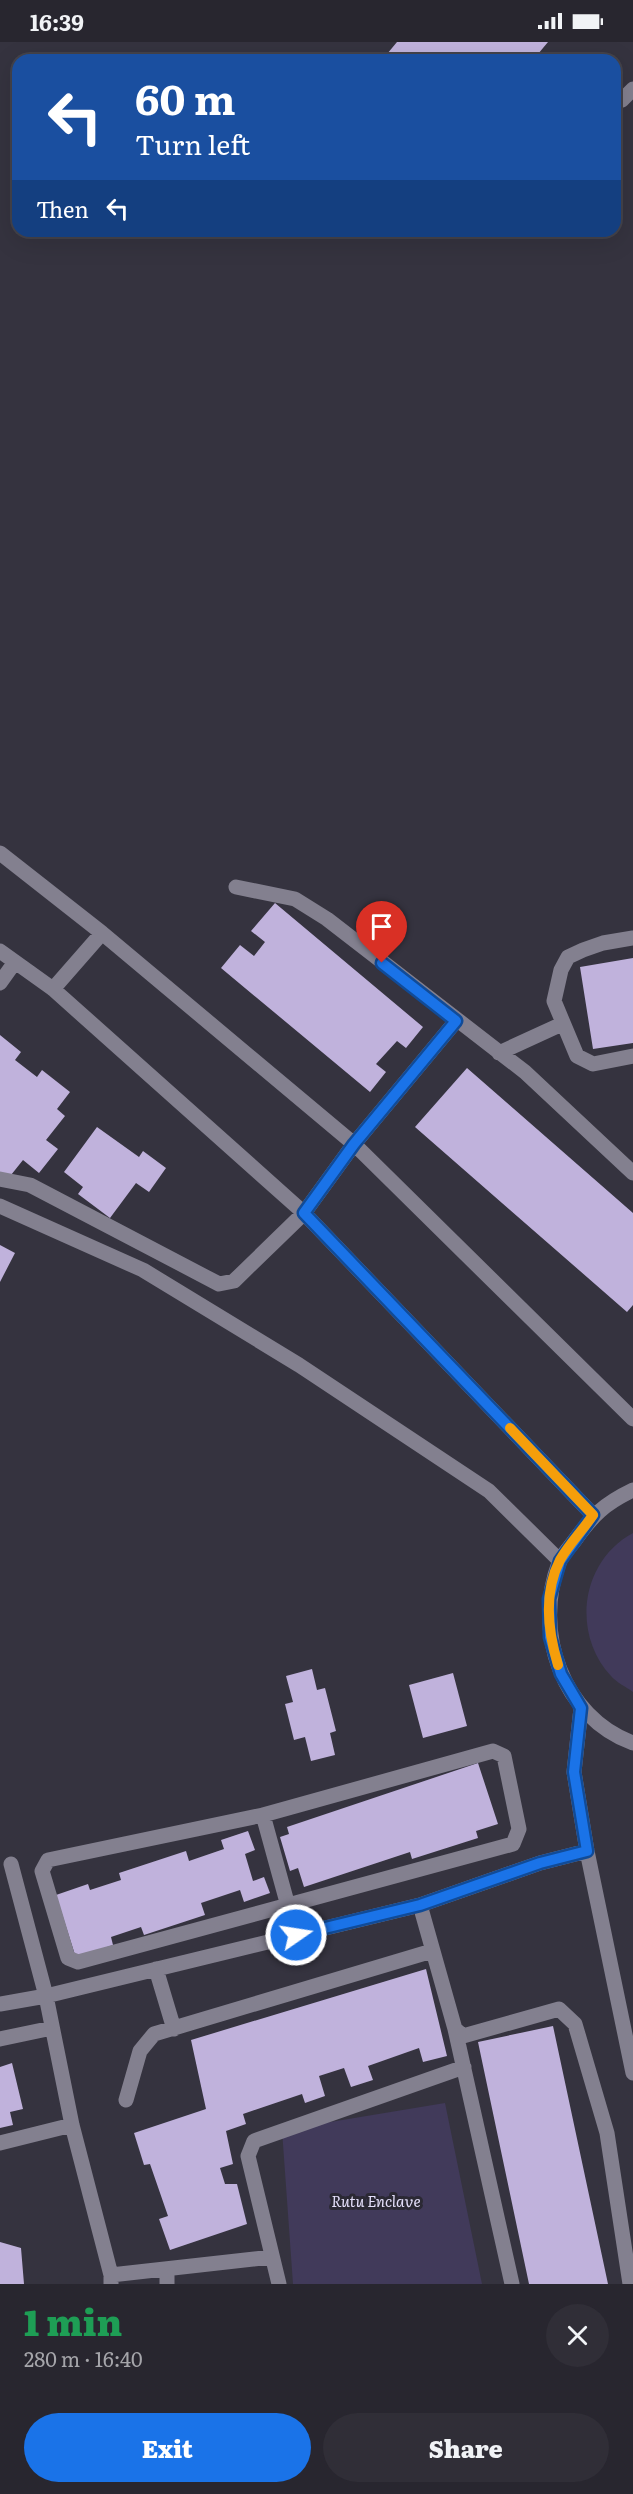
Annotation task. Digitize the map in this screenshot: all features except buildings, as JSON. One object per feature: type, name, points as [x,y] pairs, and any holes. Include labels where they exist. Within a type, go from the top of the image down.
[{"type":"street","points":[[621,100],[633,89]]},
{"type":"street","points":[[0,853],[102,933],[354,1144],[633,1419]]},
{"type":"street","points":[[236,887],[295,899],[327,919],[456,1021],[525,1072],[633,1173]]},
{"type":"street","points":[[53,989],[102,933]]},
{"type":"street","points":[[633,938],[603,943],[568,957],[561,970],[554,1001],[562,1024],[578,1056],[593,1064],[633,1056]]},
{"type":"street","points":[[0,951],[53,989],[304,1213],[593,1515]]},
{"type":"street","points":[[0,983],[15,962]]},
{"type":"street","points":[[0,1179],[30,1185],[219,1284],[234,1281],[304,1213],[354,1144],[456,1021]]},
{"type":"street","points":[[498,1053],[562,1024]]},
{"type":"street","points":[[0,1206],[143,1270],[299,1365],[489,1491],[560,1561]]},
{"type":"street","points":[[633,1490],[610,1501],[593,1515],[560,1561],[549,1599],[550,1637],[561,1674],[581,1708],[617,1737],[633,1743]]},
{"type":"street","points":[[581,1708],[574,1772],[587,1851],[633,2073]]},
{"type":"street","points":[[493,1751],[504,1756],[519,1829],[513,1844],[78,1962],[68,1958],[42,1871],[48,1860],[263,1815],[493,1751]]},
{"type":"street","points":[[263,1815],[296,1935]]},
{"type":"street","points":[[0,2004],[46,1996],[420,1905],[540,1863],[587,1851]]},
{"type":"street","points":[[11,1864],[46,1996],[72,2125],[111,2280],[167,2276],[272,2257]]},
{"type":"street","points":[[420,1905],[455,2029],[512,2284]]},
{"type":"street","points":[[126,2100],[140,2051],[154,2034],[432,1951]]},
{"type":"street","points":[[156,1969],[174,2028]]},
{"type":"street","points":[[455,2029],[463,2036],[559,2009],[575,2024],[607,2133],[630,2284]]},
{"type":"street","points":[[0,2039],[52,2028]]},
{"type":"street","points":[[279,2284],[248,2156],[254,2141],[464,2067]]},
{"type":"street","points":[[0,2143],[72,2125]]},
{"type":"green space","points":[[633,1533],[633,1692],[613,1678],[598,1659],[590,1639],[587,1619],[588,1599],[593,1579],[602,1561],[615,1545]]},
{"type":"green space","name":"Rutu Enclave","points":[[445,2103],[482,2284],[293,2284],[282,2130]]},
{"type":"slow traffic","points":[[510,1428],[593,1515],[560,1561],[549,1599],[550,1637],[558,1665]]},
{"type":"route","points":[[296,1935],[420,1905],[540,1863],[587,1851],[574,1772],[581,1708],[561,1674],[550,1637],[549,1599],[560,1561],[593,1515],[304,1213],[354,1144],[456,1021],[382,963]]}]
